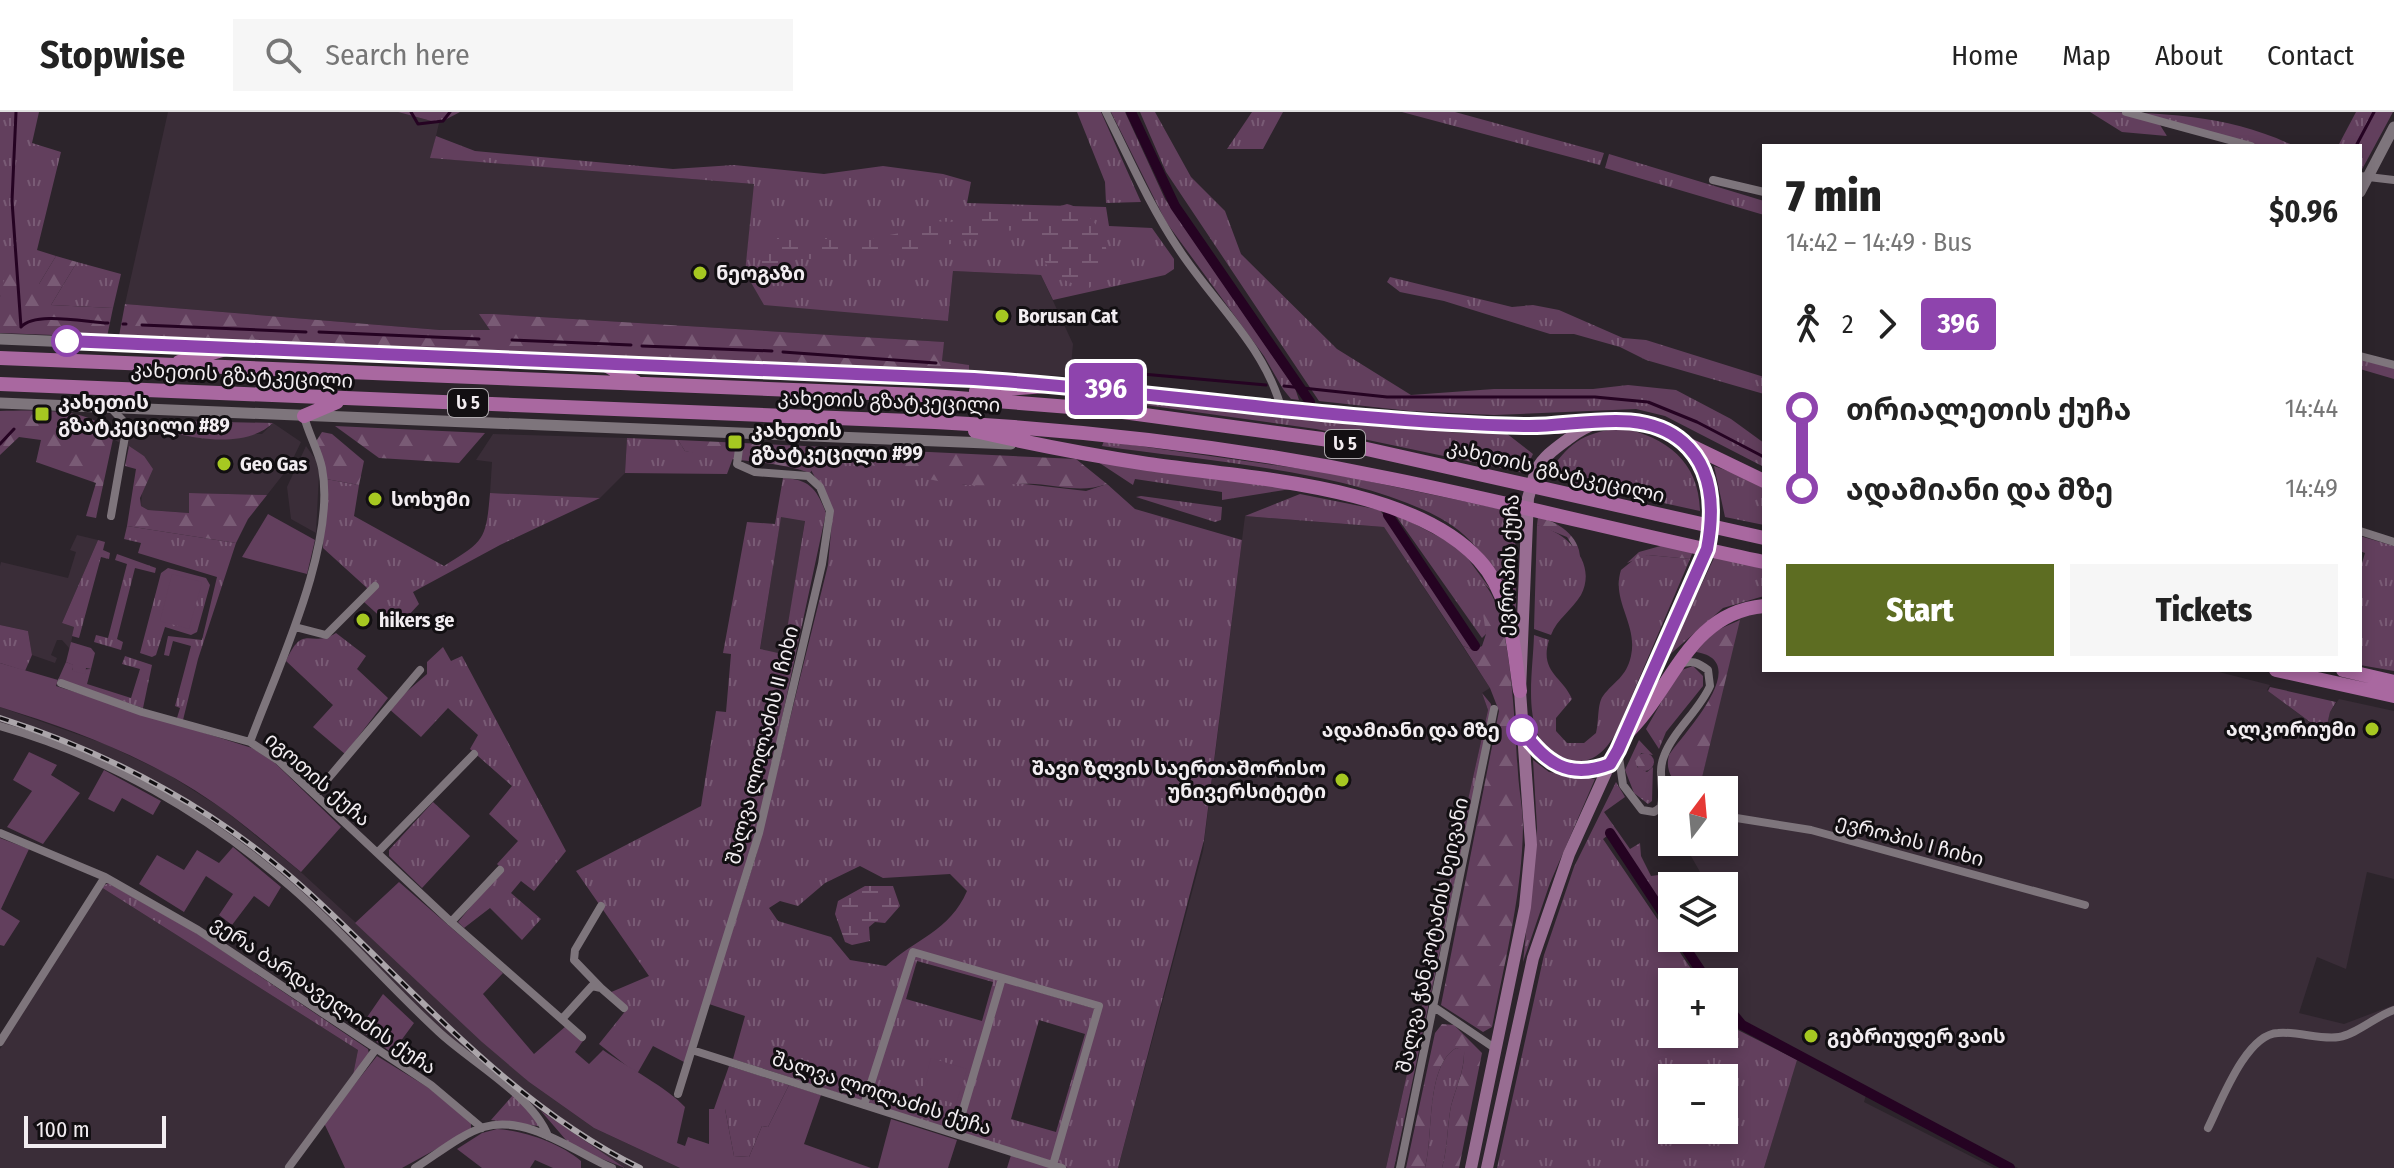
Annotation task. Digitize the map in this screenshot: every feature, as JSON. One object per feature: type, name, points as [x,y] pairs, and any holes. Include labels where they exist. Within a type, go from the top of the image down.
[{"type":"highway","points":[[166,365],[233,347]]},
{"type":"highway","name":"კახეთის გზატკეცილი","points":[[0,358],[920,395],[1108,410],[1322,439],[1762,538]]},
{"type":"highway","points":[[600,362],[640,385]]},
{"type":"highway","name":"კახეთის გზატკეცილი","points":[[0,384],[935,422],[1091,433],[1249,453],[1390,478],[1762,562]]},
{"type":"highway","points":[[920,395],[1059,385],[1434,424],[1558,427],[1589,423]]},
{"type":"highway","points":[[304,416],[340,400]]},
{"type":"highway","points":[[935,422],[1036,445],[1276,482],[1378,502],[1418,516],[1452,535],[1491,576],[1506,606],[1520,691]]},
{"type":"highway","points":[[1036,445],[1091,433]]},
{"type":"highway","points":[[1683,442],[1762,480]]},
{"type":"highway","points":[[1621,743],[1704,630],[1723,617],[1762,607]]},
{"type":"highway","points":[[2285,672],[2394,696]]},
{"type":"highway","points":[[2352,672],[2394,682]]},
{"type":"main road","points":[[1487,1168],[1533,958],[1569,854],[1707,549],[1712,521],[1710,493],[1702,469],[1683,442],[1649,426],[1627,421],[1589,423]]},
{"type":"main road","name":"ევროპის ქუჩა","points":[[1471,1168],[1525,907],[1531,845],[1520,691],[1528,498],[1537,470],[1547,455],[1589,423]]},
{"type":"main road","points":[[1522,730],[1545,759],[1560,768],[1577,772],[1610,764]]},
{"type":"street","points":[[1106,112],[1179,250],[1263,360],[1281,407]]},
{"type":"street","points":[[2126,112],[2244,144]]},
{"type":"street","points":[[2394,127],[2364,177],[2394,180]]},
{"type":"street","points":[[1713,180],[1762,192]]},
{"type":"street","name":"კახეთის გზატკეცილი","points":[[0,339],[600,362],[1059,385]]},
{"type":"street","points":[[2362,357],[2394,365]]},
{"type":"street","name":"კახეთის გზატკეცილი","points":[[0,403],[1036,445]]},
{"type":"street","points":[[111,408],[127,425],[111,516]]},
{"type":"street","name":"იგოთის ქუჩა","points":[[304,416],[310,442],[322,467],[319,540],[295,627],[250,742],[315,794],[451,922],[582,1037]]},
{"type":"street","name":"შალვა ლოლაძის II ჩიხი","points":[[678,1094],[759,833],[822,564],[830,511],[820,487],[808,476],[766,474],[737,464],[741,433]]},
{"type":"street","points":[[2362,532],[2394,542]]},
{"type":"street","points":[[295,627],[326,635],[375,586]]},
{"type":"street","points":[[1660,776],[1664,756],[1710,686],[1708,670],[1699,663],[1691,661],[1676,666]]},
{"type":"street","points":[[315,794],[420,670]]},
{"type":"street","points":[[61,683],[142,712],[250,742]]},
{"type":"street","name":"შალვა ჭანკოტაძის ხეივანი","points":[[1400,1168],[1494,709]]},
{"type":"street","points":[[0,726],[94,760],[159,793],[231,839],[292,888],[440,1033],[529,1107],[548,1136]]},
{"type":"street","points":[[1621,743],[1623,785],[1642,810],[1658,809]]},
{"type":"street","points":[[377,853],[474,754]]},
{"type":"street","name":"ევროპის I ჩიხი","points":[[1738,818],[1811,830],[2085,905]]},
{"type":"street","name":"ვერა ბარდაველიძის ქუჩა","points":[[0,833],[105,877],[198,930],[431,1085],[482,1128]]},
{"type":"street","points":[[451,922],[500,870]]},
{"type":"street","points":[[0,1042],[105,877]]},
{"type":"street","points":[[601,906],[575,950],[574,960],[624,1008]]},
{"type":"street","points":[[864,1105],[913,952],[1099,1006],[1057,1166]]},
{"type":"street","points":[[956,1134],[1002,978]]},
{"type":"street","points":[[562,1019],[587,989],[601,988]]},
{"type":"street","points":[[1434,1007],[1496,1049]]},
{"type":"street","points":[[2208,1128],[2251,1047],[2263,1037],[2276,1032],[2340,1037],[2374,1017],[2394,1010]]},
{"type":"street","points":[[289,1167],[376,1049]]},
{"type":"street","name":"შალვა ლოლაძის ქუჩა","points":[[692,1050],[1057,1166]]},
{"type":"street","points":[[415,1168],[482,1128],[516,1126],[548,1136],[592,1164],[612,1168]]},
{"type":"shaded area","points":[[168,112],[398,112],[439,123],[431,158],[755,184],[745,272],[948,321],[953,271],[1041,275],[1073,344],[1070,376],[969,373],[968,365],[942,361],[943,342],[493,314],[488,323],[491,330],[440,330],[125,304]]},
{"type":"shaded area","points":[[136,420],[162,431],[262,434],[273,423],[301,442],[289,467],[267,495],[190,493],[189,513],[148,510],[141,506],[144,456],[113,439]]},
{"type":"shaded area","points":[[493,434],[627,438],[625,473],[600,498],[490,493],[492,462],[476,460]]},
{"type":"shaded area","points":[[306,446],[316,460],[319,474],[316,533],[291,519],[287,487]]},
{"type":"shaded area","points":[[781,516],[805,520],[784,654],[760,650]]},
{"type":"shaded area","name":"შავი ზღვის საერთაშორისო უნივერსიტეტი","points":[[1245,516],[1384,527],[1490,688],[1482,693],[1488,710],[1386,1168],[1118,1168],[1203,851]]},
{"type":"shaded area","points":[[77,535],[98,540],[62,623],[74,627],[70,649],[62,640],[57,640],[51,655],[57,658],[55,663],[32,655],[28,631],[0,625],[0,566],[1,562],[68,578],[76,552],[70,550]]},
{"type":"shaded area","points":[[1762,612],[1762,672],[2219,672],[2270,685],[2267,690],[2324,733],[2330,712],[2339,699],[2394,711],[2394,879],[2367,872],[2346,969],[2317,957],[2299,1013],[2344,1024],[2394,1005],[2394,1168],[2018,1168],[1868,1088],[1864,1102],[1994,1168],[1764,1168],[1799,1051],[1743,1021],[1738,1015],[1738,968],[1704,968],[1693,952],[1738,952],[1738,872],[1700,872],[1691,856],[1738,856],[1738,776],[1702,776],[1739,616]]},
{"type":"shaded area","points":[[0,707],[105,744],[166,773],[223,809],[303,874],[529,1082],[594,1128],[680,1168],[625,1168],[581,1141],[469,1057],[294,885],[232,835],[161,791],[96,757],[0,722]]},
{"type":"shaded area","points":[[101,887],[358,1050],[353,1075],[284,1168],[0,1168],[0,1049]]},
{"type":"green space","points":[[0,112],[39,112],[32,143],[61,152],[37,250],[56,256],[39,284],[5,286],[0,297]]},
{"type":"green space","points":[[398,112],[460,112],[439,123]]},
{"type":"green space","points":[[1077,112],[1101,112],[1141,202],[1106,203],[1105,182]]},
{"type":"green space","points":[[1111,112],[1125,112],[1165,199],[1295,388],[1299,400],[1291,399],[1283,389],[1264,356],[1166,222]]},
{"type":"green space","points":[[1140,112],[1155,112],[1191,177],[1225,211],[1241,254],[1337,349],[1411,395],[1628,385],[1676,390],[1731,419],[1762,442],[1762,466],[1665,416],[1636,409],[1494,415],[1410,411],[1319,401],[1166,172]]},
{"type":"green space","points":[[1252,112],[1283,112],[1263,149],[1227,149]]},
{"type":"green space","points":[[1402,112],[1455,112],[1604,153],[1600,165]]},
{"type":"green space","points":[[2090,112],[2194,117],[2245,128],[2289,144],[2238,144],[2160,125],[2167,136],[2122,132]]},
{"type":"green space","points":[[2356,112],[2393,112],[2362,169],[2362,144],[2339,144]]},
{"type":"green space","points":[[436,136],[475,151],[673,169],[734,165],[824,174],[883,166],[943,174],[971,182],[967,203],[1106,207],[1109,226],[1152,228],[1174,259],[1174,269],[1165,275],[1053,300],[1041,275],[953,271],[948,321],[764,305],[745,272],[754,184],[430,158]]},
{"type":"green space","points":[[1609,154],[1762,200],[1762,214],[1605,168]]},
{"type":"green space","points":[[1067,204],[1077,207],[1094,222],[1105,242],[1106,265],[1102,275],[1088,289],[1063,279],[1049,268],[1036,227],[900,254],[876,254],[864,259],[794,259],[780,266],[760,269],[762,239],[869,239],[900,233],[918,221],[961,222],[979,210],[1044,211]]},
{"type":"green space","points":[[56,256],[77,262],[51,305],[113,308],[107,337],[0,333],[0,297],[6,273],[28,270],[39,284]]},
{"type":"green space","points":[[77,262],[121,274],[113,308],[51,305]]},
{"type":"green space","points":[[1390,277],[1512,307],[1533,305],[1559,310],[1623,338],[1646,340],[1762,376],[1762,393],[1646,360],[1620,347],[1574,334],[1550,334],[1444,301],[1400,292],[1387,282]]},
{"type":"green space","points":[[125,304],[440,330],[490,330],[479,314],[493,314],[944,342],[942,361],[969,365],[969,373],[119,336]]},
{"type":"green space","points":[[2362,359],[2394,368],[2394,379],[2362,370]]},
{"type":"green space","points":[[1088,397],[1460,433],[1506,433],[1533,454],[1524,473],[1316,429]]},
{"type":"green space","points":[[0,411],[63,412],[94,420],[106,428],[113,439],[96,518],[86,516],[96,483],[36,462],[41,440],[19,437],[0,455]]},
{"type":"green space","points":[[136,420],[273,423],[243,437],[206,439]]},
{"type":"green space","points":[[335,426],[485,433],[459,463],[379,458]]},
{"type":"green space","points":[[1621,428],[1653,438],[1677,454],[1694,479],[1700,511],[1545,477],[1577,442],[1595,433]]},
{"type":"green space","points":[[322,432],[332,434],[364,461],[359,485],[326,479],[315,443]]},
{"type":"green space","points":[[627,438],[678,440],[685,451],[733,458],[727,474],[625,473]]},
{"type":"green space","points":[[678,440],[1076,459],[1107,484],[1080,488],[1035,484],[967,485],[874,466],[836,462],[816,463],[810,473],[779,465],[685,451]]},
{"type":"green space","points":[[1104,441],[1324,472],[1515,512],[1516,610],[1494,570],[1476,546],[1440,518],[1404,502],[1321,478],[1102,446]]},
{"type":"green space","points":[[129,446],[144,456],[153,469],[140,498],[141,506],[148,510],[189,513],[189,493],[267,495],[248,519],[236,543],[127,526],[136,469],[125,466]]},
{"type":"green space","points":[[835,460],[886,466],[966,485],[1016,483],[1086,491],[1107,484],[1135,509],[1242,540],[1204,840],[1118,1168],[1068,1168],[1054,1164],[1101,1006],[911,949],[863,1101],[733,1059],[745,1016],[709,1004],[756,856],[828,565],[833,510],[811,470],[816,463]],"holes":[[[860,866],[883,878],[950,874],[967,891],[960,905],[942,925],[886,966],[850,960],[831,937],[778,921],[769,908],[780,901],[798,906],[825,883]]]},
{"type":"green space","points":[[1098,462],[1291,489],[1222,500],[1222,492],[1135,479],[1133,485]]},
{"type":"green space","points":[[1714,466],[1762,483],[1762,525],[1725,517]]},
{"type":"green space","points":[[783,478],[811,487],[826,513],[758,830],[686,1063],[653,1046],[637,1074],[599,1044],[627,1009],[609,993],[649,976],[576,871],[701,806],[716,711],[726,712],[731,654],[723,653],[747,522],[775,524]],"holes":[[[781,517],[805,521],[783,654],[760,649]]]},
{"type":"green space","points":[[326,479],[359,485],[354,516],[444,566],[468,551],[480,538],[487,521],[490,493],[600,498],[500,545],[413,592],[419,604],[395,630],[364,602],[367,588],[323,548]]},
{"type":"green space","points":[[1300,494],[1380,510],[1474,650],[1463,646],[1384,527],[1245,516]]},
{"type":"green space","points":[[1136,497],[1222,507],[1221,520],[1215,522]]},
{"type":"green space","points":[[1394,513],[1460,548],[1491,590],[1484,584],[1486,634],[1482,638]]},
{"type":"green space","points":[[268,514],[315,540],[307,574],[242,557]]},
{"type":"green space","points":[[1538,517],[1553,522],[1572,536],[1580,558],[1567,537],[1537,525]]},
{"type":"green space","points":[[1537,525],[1568,542],[1582,560],[1585,571],[1581,595],[1551,635],[1534,629]]},
{"type":"green space","points":[[127,526],[236,543],[198,659],[183,720],[177,718],[180,708],[175,706],[191,646],[173,641],[169,656],[164,655],[168,636],[202,640],[217,577],[138,553],[141,543],[124,539]]},
{"type":"green space","points":[[2362,537],[2394,546],[2394,671],[2362,665],[2362,563],[2365,553],[2362,552]]},
{"type":"green space","points":[[98,540],[105,542],[103,550],[110,553],[109,559],[101,557],[79,638],[72,636],[74,627],[62,623]]},
{"type":"green space","points":[[1664,545],[1693,551],[1690,559],[1648,555],[1627,563],[1639,552]]},
{"type":"green space","points":[[117,554],[156,568],[155,573],[135,568],[117,639],[123,642],[121,650],[94,642],[96,635],[108,638],[127,564],[115,560]]},
{"type":"green space","points":[[1648,555],[1690,559],[1616,733],[1603,750],[1586,760],[1571,760],[1554,753],[1542,742],[1532,710],[1534,635],[1549,640],[1547,660],[1572,699],[1556,718],[1556,731],[1567,743],[1584,743],[1596,733],[1601,699],[1623,674],[1631,656],[1631,633],[1619,592],[1621,570],[1637,557]]},
{"type":"green space","points":[[1715,556],[1762,567],[1762,597],[1723,608],[1667,657]]},
{"type":"green space","points":[[168,568],[206,578],[210,585],[197,632],[191,635],[165,627],[156,655],[152,657],[140,653],[161,573]]},
{"type":"green space","points":[[172,574],[202,582],[189,629],[160,621]]},
{"type":"green space","points":[[1483,583],[1493,597],[1506,644],[1523,827],[1520,877],[1507,952],[1492,1027],[1483,1032],[1441,1005],[1499,711],[1490,688],[1463,646],[1474,650],[1482,646],[1486,634],[1480,593]]},
{"type":"green space","points":[[1740,620],[1702,776],[1671,776],[1669,755],[1710,699],[1717,683],[1718,669],[1712,658],[1696,652],[1715,631]]},
{"type":"green space","points":[[0,625],[28,631],[32,655],[25,671],[0,663]]},
{"type":"green space","points":[[336,633],[366,656],[357,669],[388,698],[345,754],[313,727],[333,705],[286,661],[292,649],[303,639],[319,639]]},
{"type":"green space","points":[[71,642],[91,648],[95,653],[91,669],[86,668],[85,674],[72,671],[73,665],[66,662]]},
{"type":"green space","points":[[443,647],[451,661],[462,656],[566,851],[534,891],[521,881],[511,893],[541,919],[522,940],[490,908],[464,928],[458,922],[502,869],[497,864],[518,841],[489,814],[512,786],[470,749],[478,735],[448,708],[421,737],[388,708],[427,674],[427,662]]},
{"type":"green space","points":[[125,656],[152,665],[143,708],[58,680],[66,662],[74,665],[72,670],[91,669],[87,684],[131,698],[140,669],[122,664]]},
{"type":"green space","points":[[0,663],[58,680],[56,686],[252,748],[275,763],[341,827],[301,872],[224,810],[172,777],[87,737],[0,707]]},
{"type":"green space","points":[[1693,666],[1703,676],[1703,686],[1666,732],[1659,749],[1646,729],[1679,671]]},
{"type":"green space","points":[[2270,687],[2336,702],[2325,733],[2268,691]]},
{"type":"green space","points":[[1482,693],[1491,704],[1491,711],[1394,1168],[1386,1168],[1488,710]]},
{"type":"green space","points":[[1639,740],[1653,755],[1641,753],[1637,767],[1647,772],[1653,767],[1652,801],[1648,804],[1634,793],[1625,770]]},
{"type":"green space","points":[[29,752],[57,765],[51,775],[80,793],[43,844],[7,827],[32,791],[13,780]]},
{"type":"green space","points":[[1641,753],[1649,753],[1654,762],[1652,769],[1641,771],[1636,766],[1636,758]]},
{"type":"green space","points":[[1533,760],[1549,772],[1595,779],[1550,883],[1523,962],[1537,828]]},
{"type":"green space","points":[[104,770],[161,801],[153,815],[122,798],[114,812],[88,799]]},
{"type":"green space","points":[[1616,782],[1625,797],[1604,812],[1630,849],[1640,843],[1641,856],[1651,876],[1658,875],[1658,901],[1612,832],[1603,839],[1658,920],[1658,952],[1680,952],[1691,968],[1658,968],[1658,1048],[1738,1048],[1738,1030],[1797,1060],[1764,1168],[1497,1168],[1544,955],[1574,867]]},
{"type":"green space","points":[[433,802],[470,836],[422,888],[389,856],[389,850]]},
{"type":"green space","points":[[0,838],[29,849],[1,909],[20,921],[4,946],[0,945]]},
{"type":"green space","points":[[233,847],[281,887],[269,907],[254,896],[232,925],[219,915],[233,894],[206,876],[184,912],[139,884],[157,855],[184,870],[197,850],[219,863]]},
{"type":"green space","points":[[399,882],[503,973],[483,994],[534,1054],[566,1026],[583,1041],[575,1052],[589,1064],[603,1050],[658,1085],[685,1107],[677,1143],[685,1146],[688,1137],[709,1144],[709,1109],[725,1109],[734,1156],[749,1157],[762,1126],[768,1127],[789,1085],[821,1095],[804,1144],[871,1168],[680,1168],[594,1128],[529,1082],[482,1042],[355,923]]},
{"type":"green space","points":[[108,883],[193,931],[368,1049],[369,1054],[353,1075],[358,1050],[101,887]]},
{"type":"green space","points":[[865,886],[893,886],[900,906],[885,923],[875,922],[869,927],[870,941],[852,945],[845,942],[835,914],[838,901]]},
{"type":"green space","points":[[915,956],[999,980],[955,1132],[867,1103]],"holes":[[[917,961],[993,982],[982,1021],[906,999]]]},
{"type":"green space","points":[[1004,982],[1096,1009],[1051,1161],[959,1132]],"holes":[[[1039,1020],[1085,1034],[1056,1132],[1011,1119]]]},
{"type":"green space","points":[[383,994],[414,1023],[392,1053],[359,1029]]},
{"type":"green space","points":[[1442,1024],[1454,1025],[1482,1053],[1459,1168],[1442,1168],[1451,1106],[1464,1058],[1464,1051],[1456,1048],[1446,1057],[1439,1070],[1425,1168],[1406,1168],[1435,1033]]},
{"type":"green space","points":[[1456,1048],[1464,1050],[1464,1057],[1451,1106],[1442,1168],[1425,1168],[1439,1070],[1446,1057]]},
{"type":"green space","points":[[377,1056],[429,1088],[471,1123],[471,1130],[402,1168],[345,1168],[324,1123]]},
{"type":"green space","points":[[931,1058],[967,1069],[956,1104],[921,1094]]},
{"type":"green space","points":[[729,1066],[789,1085],[768,1127],[762,1126],[749,1157],[734,1156],[725,1109],[714,1109]]},
{"type":"green space","points":[[513,1095],[538,1120],[538,1126],[491,1120]]},
{"type":"green space","points":[[541,1111],[625,1168],[572,1147]]},
{"type":"green space","points":[[891,1119],[957,1140],[948,1168],[878,1168]]},
{"type":"green space","points":[[497,1129],[553,1143],[581,1161],[581,1168],[553,1168],[535,1160],[530,1168],[482,1168],[457,1149],[482,1133]]},
{"type":"green space","points":[[1011,1155],[1054,1168],[1007,1168]]},
{"type":"waterway","points":[[16,112],[12,201],[21,327]]},
{"type":"waterway","points":[[411,112],[418,124],[443,121],[450,112]]},
{"type":"waterway","points":[[1131,112],[1175,206],[1310,402]]},
{"type":"waterway","points":[[2357,144],[2374,112]]},
{"type":"waterway","points":[[21,327],[37,319],[49,318],[108,323]]},
{"type":"waterway","points":[[142,325],[306,332]]},
{"type":"waterway","points":[[319,332],[479,339]]},
{"type":"waterway","points":[[512,340],[631,345]]},
{"type":"waterway","points":[[642,346],[772,351]]},
{"type":"waterway","points":[[783,352],[936,363]]},
{"type":"waterway","points":[[1086,369],[1266,385]]},
{"type":"waterway","points":[[1284,386],[1387,397],[1595,397],[1648,402],[1697,422],[1762,456]]},
{"type":"waterway","points":[[0,444],[14,429]]},
{"type":"waterway","points":[[1388,515],[1475,646]]},
{"type":"waterway","points":[[1610,833],[1658,906]]},
{"type":"waterway","points":[[1688,952],[1699,968]]},
{"type":"waterway","points":[[1738,1020],[2010,1168]]},
{"type":"railway","points":[[0,718],[84,749],[124,768],[164,789],[239,837],[309,893],[505,1078],[592,1142],[640,1168]]},
{"type":"bus line","name":"396","points":[[67,341],[974,379],[1083,386],[1434,424],[1558,427],[1627,421],[1665,432],[1683,442],[1702,469],[1710,493],[1712,521],[1707,549],[1618,750],[1610,764],[1594,771],[1577,772],[1560,768],[1545,759],[1522,730]]},
{"type":"place","name":"ნეოგაზი","points":[[700,273]]},
{"type":"place","name":"Borusan Cat","points":[[1002,316]]},
{"type":"place","name":"კახეთის გზატკეცილი #89","points":[[42,414]]},
{"type":"place","name":"კახეთის გზატკეცილი #99","points":[[735,442]]},
{"type":"place","name":"Geo Gas","points":[[224,464]]},
{"type":"place","name":"სოხუმი","points":[[375,499]]},
{"type":"place","name":"hikers ge","points":[[363,620]]},
{"type":"place","name":"ალკორიუმი","points":[[2372,729]]},
{"type":"place","name":"ადამიანი და მზე","points":[[1522,730]]},
{"type":"place","name":"შავი ზღვის საერთაშორისო უნივერსიტეტი","points":[[1342,780]]},
{"type":"place","name":"გებრიუდერ ვაის","points":[[1811,1036]]}]
